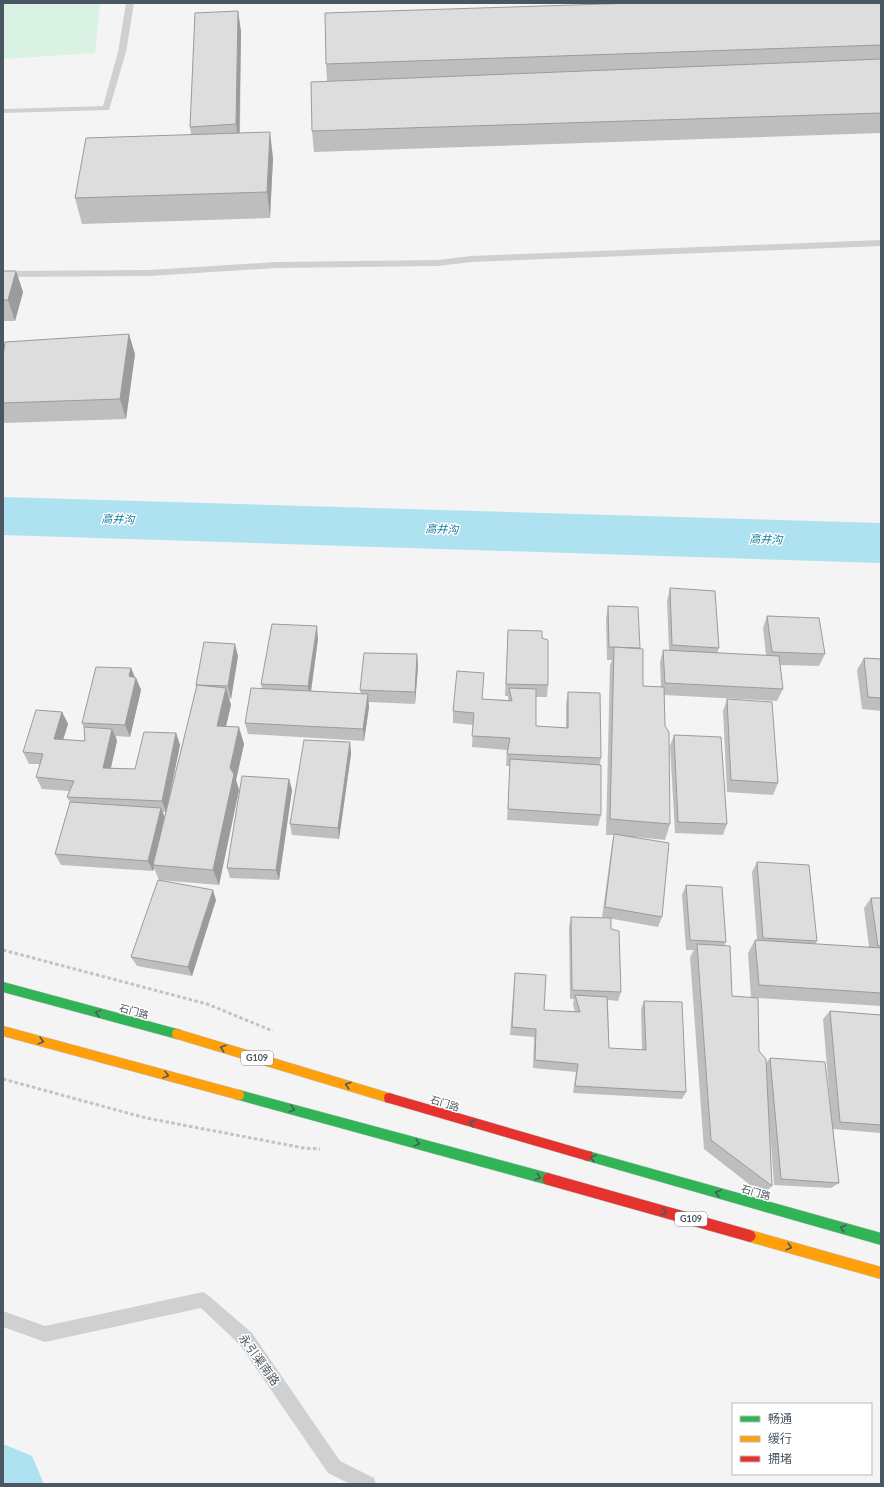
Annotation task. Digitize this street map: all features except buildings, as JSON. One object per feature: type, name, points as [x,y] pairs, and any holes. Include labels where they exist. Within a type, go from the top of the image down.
[{"type":"highway","name":"石门路","points":[[3,987],[188,1037],[510,1134],[881,1239]]},
{"type":"highway","name":"G109","points":[[3,1031],[501,1166],[881,1273]]},
{"type":"lane","points":[[3,111],[106,108],[122,52],[130,3]]},
{"type":"lane","points":[[3,274],[149,273],[277,266],[438,263],[471,259],[881,242]]},
{"type":"lane","name":"永引渠南路","points":[[3,1319],[45,1334],[203,1300],[246,1339],[334,1467],[368,1484]]},
{"type":"path","points":[[3,1079],[146,1118],[304,1148],[327,1150]]},
{"type":"green space","points":[[3,3],[100,3],[95,53],[3,59]]},
{"type":"waterway","name":"高井沟","points":[[3,516],[881,543]]},
{"type":"traffic: fast","points":[[3,987],[177,1034]]},
{"type":"traffic: fast","points":[[239,1095],[548,1179]]},
{"type":"traffic: fast","points":[[588,1156],[881,1239]]},
{"type":"traffic: slow","points":[[3,1031],[239,1095]]},
{"type":"traffic: slow","points":[[177,1034],[389,1098]]},
{"type":"traffic: slow","points":[[750,1236],[881,1273]]},
{"type":"traffic: jam","points":[[389,1098],[588,1156]]},
{"type":"traffic: jam","points":[[548,1179],[750,1236]]}]
